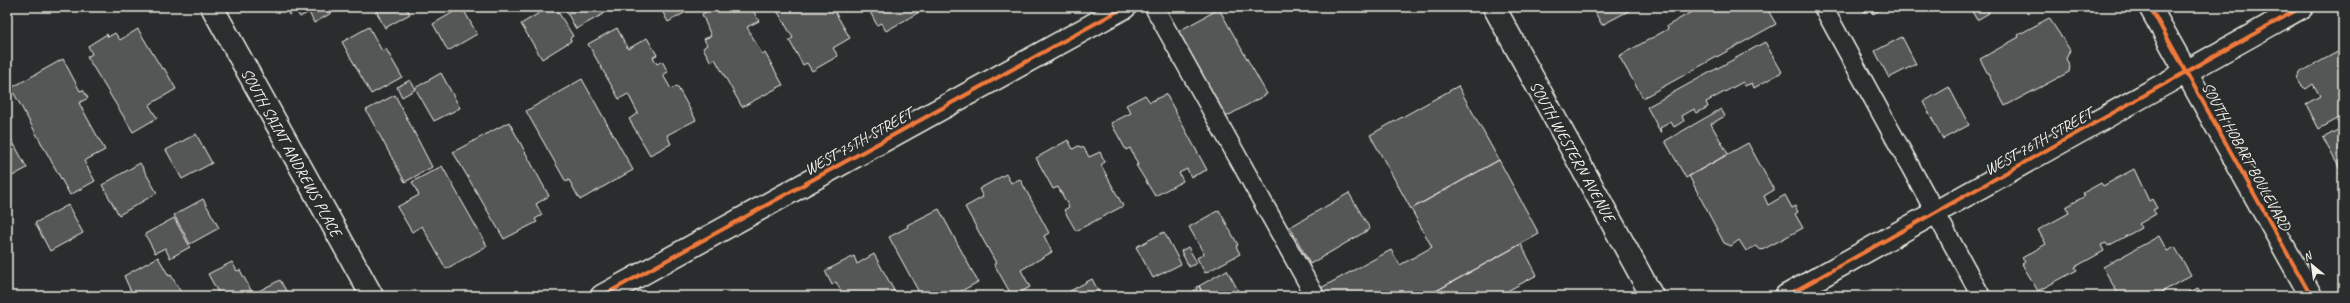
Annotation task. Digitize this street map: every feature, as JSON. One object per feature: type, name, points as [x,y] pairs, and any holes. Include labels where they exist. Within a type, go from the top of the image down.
[{"type":"street","name":"SOUTH SAINT ANDREWS PLACE","points":[[212,7],[372,296]]},
{"type":"street","name":"WEST 75TH STREET","points":[[602,296],[1125,7]]},
{"type":"street","name":"SOUTH WESTERN AVENUE","points":[[1494,7],[1652,296]]},
{"type":"street","name":"SOUTH HOBART BOULEVARD","points":[[2150,7],[2311,296]]},
{"type":"street","name":"WEST 76TH STREET","points":[[1786,296],[2302,7]]},
{"type":"lane","points":[[1154,7],[1315,296]]},
{"type":"lane","points":[[1823,7],[1981,296]]},
{"type":"building","points":[[285,7],[342,7],[314,23],[309,12],[300,17],[296,11],[289,15]]},
{"type":"building","points":[[374,7],[406,7],[410,14],[385,28]]},
{"type":"building","points":[[462,7],[477,34],[448,51],[433,24]]},
{"type":"building","points":[[549,7],[555,7],[573,36],[570,38],[571,41],[542,59],[521,24]]},
{"type":"building","points":[[564,7],[602,7],[605,13],[576,29]]},
{"type":"building","points":[[660,7],[695,7],[668,22]]},
{"type":"building","points":[[714,7],[738,7],[739,9],[751,7],[759,21],[747,27],[762,54],[765,53],[783,85],[742,107],[715,59],[711,62],[703,48],[707,45],[704,39],[711,36],[702,14]]},
{"type":"building","points":[[775,7],[832,7],[850,38],[833,48],[838,56],[812,71],[807,63],[803,65],[789,40],[793,38]]},
{"type":"building","points":[[928,7],[886,31],[881,23],[877,25],[868,8]]},
{"type":"building","points":[[1592,7],[1636,7],[1602,25]]},
{"type":"building","points":[[1700,7],[1766,7],[1776,24],[1643,98],[1619,56],[1668,29],[1667,26]]},
{"type":"building","points":[[1861,7],[1885,7],[1873,14],[1870,9],[1864,12]]},
{"type":"building","points":[[1962,7],[1991,7],[1988,9],[1989,13],[1977,20],[1970,8],[1964,11]]},
{"type":"building","points":[[1219,9],[1267,94],[1224,118],[1177,32]]},
{"type":"building","points":[[2049,18],[2070,50],[2066,59],[2070,66],[2069,72],[2005,106],[1980,59],[2019,37],[2018,35]]},
{"type":"building","points":[[369,27],[382,51],[386,49],[402,77],[371,94],[342,42]]},
{"type":"building","points":[[617,28],[628,49],[647,38],[657,55],[653,57],[657,64],[662,61],[668,72],[663,75],[671,89],[677,86],[696,120],[667,135],[671,144],[650,155],[629,119],[638,113],[628,94],[619,99],[588,44]]},
{"type":"building","points":[[138,29],[176,89],[149,105],[157,118],[133,132],[87,57],[92,54],[88,46],[107,34],[108,37],[115,33],[120,40]]},
{"type":"building","points":[[1902,37],[1916,64],[1889,78],[1875,51]]},
{"type":"building","points":[[1765,42],[1782,72],[1754,88],[1752,83],[1745,86],[1743,82],[1706,102],[1708,107],[1697,113],[1694,109],[1682,116],[1684,121],[1674,127],[1671,122],[1660,128],[1661,133],[1647,107]]},
{"type":"building","points":[[2343,49],[2343,116],[2319,129],[2306,104],[2320,96],[2313,84],[2306,89],[2297,79],[2299,73]]},
{"type":"building","points":[[63,59],[80,91],[83,90],[88,98],[79,103],[105,150],[84,161],[95,181],[70,195],[11,88]]},
{"type":"building","points":[[441,73],[460,108],[434,121],[415,88]]},
{"type":"building","points":[[582,79],[633,170],[580,200],[569,180],[566,182],[526,111]]},
{"type":"building","points":[[410,80],[416,89],[402,97],[397,87]]},
{"type":"building","points":[[1458,86],[1499,160],[1411,209],[1370,135]]},
{"type":"building","points":[[1949,87],[1969,125],[1943,139],[1923,102]]},
{"type":"building","points":[[1166,94],[1207,170],[1191,177],[1187,169],[1179,173],[1183,181],[1155,196],[1136,165],[1138,165],[1130,148],[1126,150],[1111,123],[1131,113],[1126,105],[1145,95],[1150,102]]},
{"type":"building","points":[[395,95],[432,167],[405,182],[366,110]]},
{"type":"building","points":[[1721,109],[1725,116],[1711,124],[1728,154],[1686,178],[1665,141]]},
{"type":"building","points":[[509,122],[549,196],[536,204],[542,215],[535,219],[537,222],[504,239],[453,152]]},
{"type":"building","points":[[2343,127],[2343,178],[2339,174],[2341,171],[2323,138]]},
{"type":"building","points":[[7,131],[27,168],[7,179]]},
{"type":"building","points":[[196,134],[212,163],[182,179],[166,150]]},
{"type":"building","points":[[1068,140],[1073,149],[1078,146],[1084,148],[1089,157],[1100,152],[1105,162],[1101,165],[1123,206],[1076,231],[1064,210],[1069,207],[1058,187],[1053,189],[1036,158]]},
{"type":"building","points":[[1748,143],[1774,190],[1764,196],[1768,205],[1785,195],[1792,208],[1795,206],[1798,212],[1795,214],[1803,228],[1764,249],[1761,250],[1756,246],[1746,251],[1739,240],[1731,246],[1724,243],[1689,176]]},
{"type":"building","points":[[1499,160],[1539,234],[1427,296],[1323,296],[1319,289],[1391,250],[1400,265],[1432,247],[1411,209]]},
{"type":"building","points":[[140,163],[157,193],[119,215],[102,185]]},
{"type":"building","points":[[442,166],[487,246],[446,269],[422,226],[412,232],[397,207],[419,195],[412,182]]},
{"type":"building","points":[[2134,169],[2149,201],[2152,199],[2157,208],[2153,210],[2156,214],[2139,224],[2141,228],[2108,246],[2106,243],[2101,245],[2104,251],[2075,267],[2077,270],[2038,291],[2022,264],[2025,262],[2022,258],[2046,244],[2038,230],[2069,213],[2066,207],[2085,196],[2083,193],[2101,183],[2103,186]]},
{"type":"building","points":[[1006,174],[1011,183],[1020,179],[1049,233],[1044,236],[1052,252],[1021,270],[1030,287],[1014,296],[1012,296],[994,264],[996,263],[965,207],[983,197],[979,189]]},
{"type":"building","points":[[1349,193],[1370,229],[1310,264],[1290,227]]},
{"type":"building","points":[[203,199],[219,228],[190,244],[174,215]]},
{"type":"building","points":[[68,205],[83,233],[50,251],[35,223]]},
{"type":"building","points":[[939,209],[978,282],[952,296],[921,296],[889,237],[908,227],[907,225]]},
{"type":"building","points":[[1219,210],[1238,245],[1236,246],[1240,254],[1205,273],[1197,258],[1204,254],[1189,227]]},
{"type":"building","points":[[174,218],[190,247],[170,258],[165,248],[155,253],[145,234]]},
{"type":"building","points":[[1164,232],[1181,264],[1153,278],[1136,247]]},
{"type":"building","points":[[2159,236],[2167,251],[2175,247],[2191,275],[2155,296],[2119,296],[2103,267]]},
{"type":"building","points":[[1521,244],[1537,275],[1498,296],[1427,296]]},
{"type":"building","points":[[1188,247],[1197,263],[1189,267],[1181,251]]},
{"type":"building","points":[[874,254],[897,296],[844,296],[836,282],[832,285],[825,271],[854,256],[857,264]]},
{"type":"building","points":[[158,257],[169,276],[171,275],[183,296],[133,296],[124,276]]},
{"type":"building","points":[[232,262],[237,271],[240,270],[253,294],[280,280],[289,296],[220,296],[208,274]]},
{"type":"building","points":[[1227,270],[1241,296],[1204,296],[1199,286]]},
{"type":"building","points":[[1092,279],[1101,296],[1061,296]]},
{"type":"building","points":[[1199,286],[1204,296],[1185,296],[1197,289],[1196,287]]},
{"type":"building","points":[[2198,288],[2201,294],[2204,292],[2206,296],[2182,296]]},
{"type":"cycle path","points":[[602,296],[1125,7]]},
{"type":"cycle path","points":[[2150,7],[2311,296]]},
{"type":"cycle path","points":[[1786,296],[2302,7]]}]
